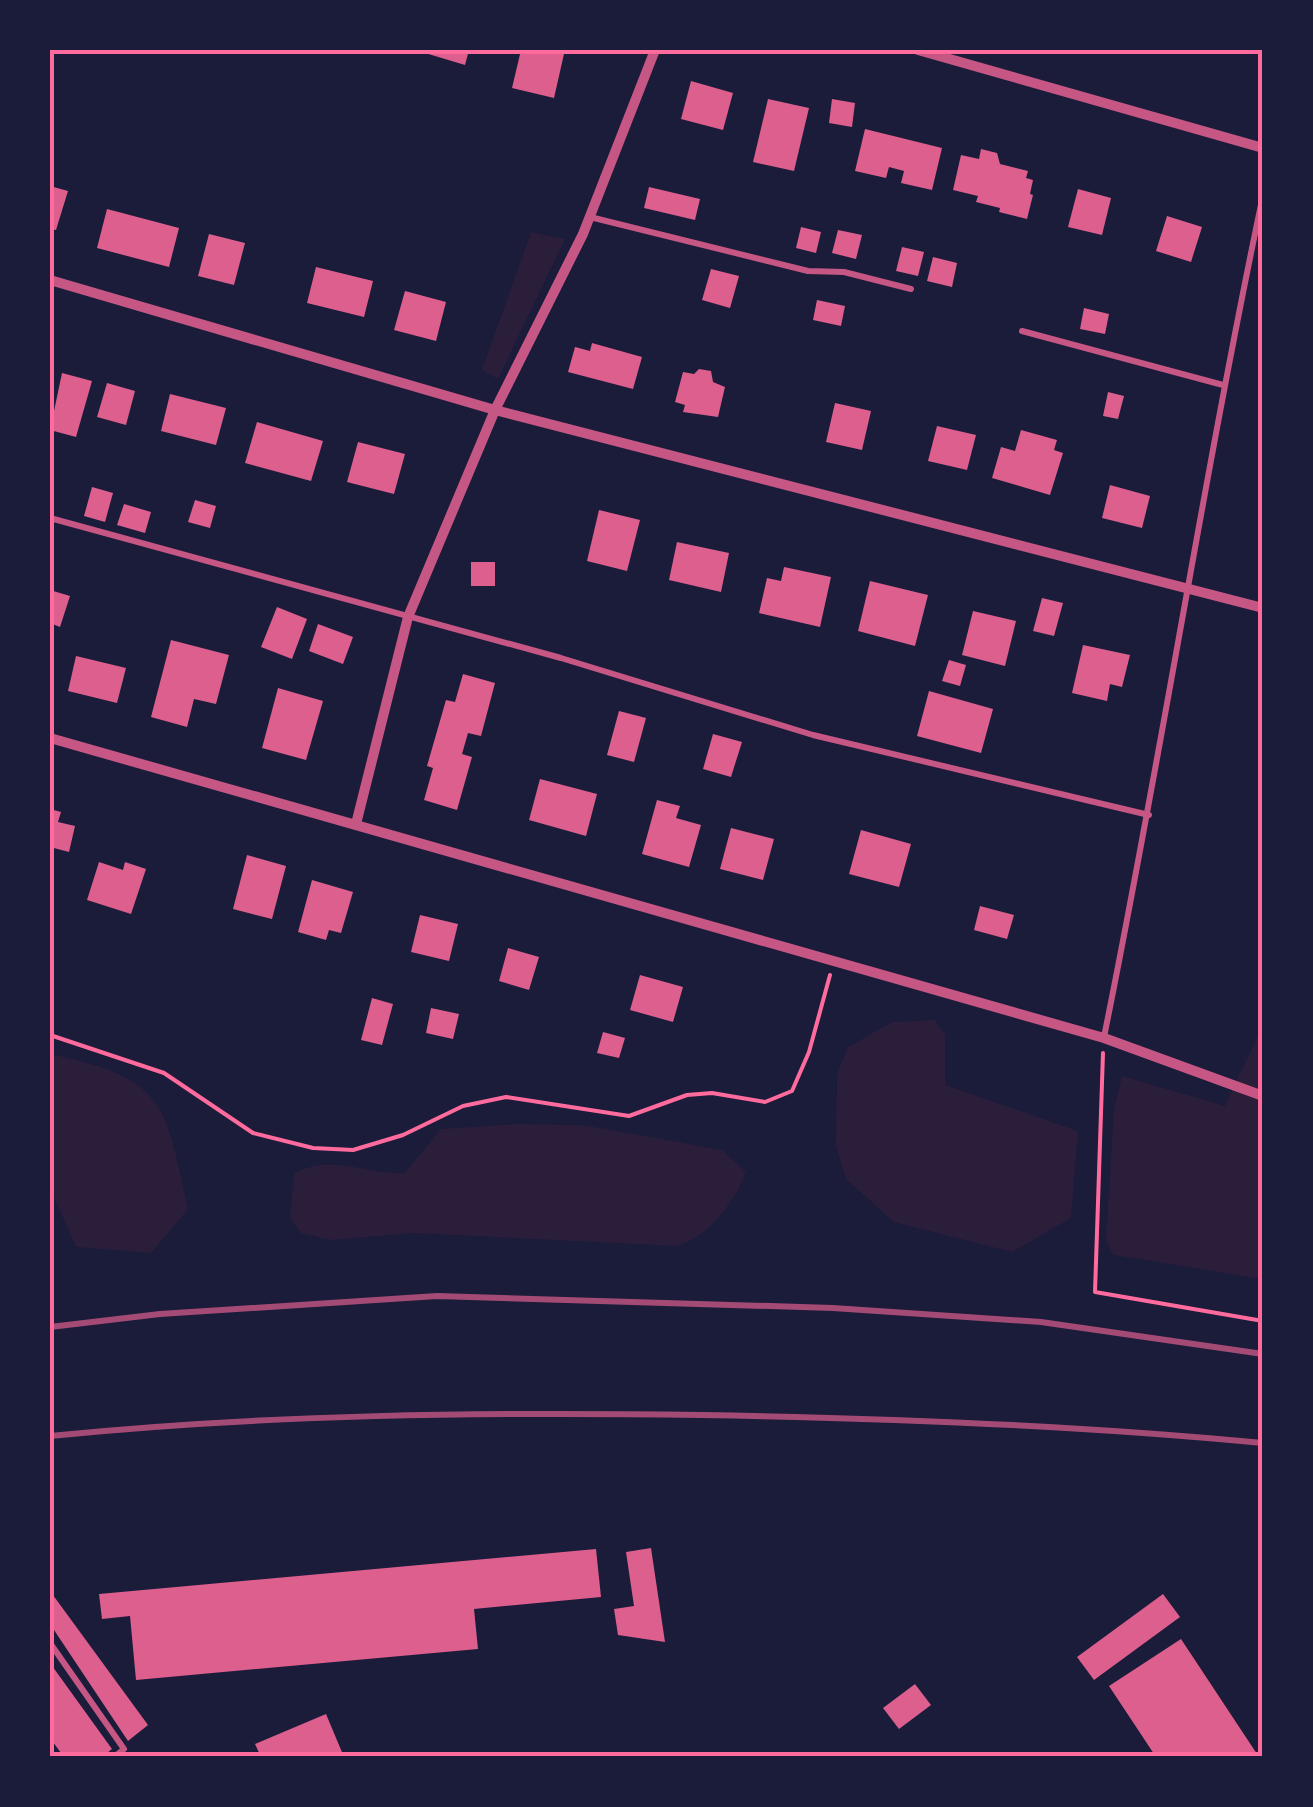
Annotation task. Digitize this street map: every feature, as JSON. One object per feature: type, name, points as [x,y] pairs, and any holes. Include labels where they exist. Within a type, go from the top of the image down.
[{"type":"street","points":[[356,824],[408,618],[495,410],[589,217],[655,50]]},
{"type":"street","points":[[918,50],[1263,148]]},
{"type":"street","points":[[50,280],[495,410],[1263,608]]},
{"type":"street","points":[[50,738],[356,824],[421,847],[1104,1038],[1263,1096]]},
{"type":"lane","points":[[1104,1038],[1149,815],[1223,385],[1263,195]]},
{"type":"lane","points":[[589,217],[808,272],[844,272],[912,289]]},
{"type":"lane","points":[[1022,330],[1223,385]]},
{"type":"lane","points":[[50,518],[561,658],[813,735],[1149,815]]},
{"type":"lane","points":[[50,1643],[124,1749],[114,1757]]},
{"type":"path","points":[[50,1035],[164,1073],[253,1133],[313,1148],[353,1150],[404,1135],[463,1106],[506,1097],[629,1116],[688,1095],[712,1092],[765,1102],[792,1091],[834,961]]},
{"type":"path","points":[[1104,1038],[1094,1292],[1263,1321]]},
{"type":"shaded area","points":[[531,232],[565,239],[498,379],[482,370]]},
{"type":"shaded area","points":[[935,1020],[945,1035],[945,1085],[1078,1131],[1071,1218],[1012,1252],[894,1222],[846,1179],[836,1146],[837,1074],[848,1047],[892,1022]]},
{"type":"shaded area","points":[[1263,1025],[1263,1279],[1113,1255],[1106,1239],[1114,1110],[1122,1076],[1225,1106]]},
{"type":"shaded area","points":[[50,1054],[117,1073],[154,1100],[165,1119],[188,1209],[151,1253],[76,1247],[50,1188]]},
{"type":"shaded area","points":[[583,1125],[722,1150],[746,1172],[719,1217],[701,1234],[678,1246],[413,1233],[331,1240],[301,1233],[290,1218],[294,1174],[308,1168],[335,1165],[405,1173],[441,1129]]},
{"type":"building","points":[[415,50],[469,50],[465,65]]},
{"type":"building","points":[[521,50],[564,54],[554,98],[512,88]]},
{"type":"building","points":[[691,81],[733,93],[723,130],[681,119]]},
{"type":"building","points":[[768,99],[809,108],[794,171],[753,162]]},
{"type":"building","points":[[832,99],[855,103],[852,127],[829,123]]},
{"type":"building","points":[[865,129],[942,148],[932,190],[901,183],[904,171],[889,167],[886,178],[855,171]]},
{"type":"building","points":[[981,149],[997,153],[1000,164],[1028,171],[1026,178],[1033,180],[1033,195],[1027,219],[999,212],[1000,208],[976,202],[978,196],[953,190],[961,155],[979,159]]},
{"type":"building","points":[[50,186],[68,191],[56,230],[50,229]]},
{"type":"building","points":[[649,187],[700,199],[695,220],[644,208]]},
{"type":"building","points":[[1078,189],[1111,198],[1102,235],[1068,227]]},
{"type":"building","points":[[107,209],[179,228],[169,267],[97,248]]},
{"type":"building","points":[[1167,216],[1202,227],[1191,262],[1156,251]]},
{"type":"building","points":[[801,227],[821,232],[816,253],[796,248]]},
{"type":"building","points":[[838,230],[862,235],[856,259],[832,253]]},
{"type":"building","points":[[209,234],[245,243],[234,285],[198,276]]},
{"type":"building","points":[[902,247],[924,252],[918,276],[896,271]]},
{"type":"building","points":[[933,257],[957,263],[952,287],[927,281]]},
{"type":"building","points":[[316,267],[373,281],[364,317],[307,303]]},
{"type":"building","points":[[711,269],[739,276],[730,308],[702,300]]},
{"type":"building","points":[[405,291],[446,302],[436,341],[394,330]]},
{"type":"building","points":[[817,300],[845,306],[841,326],[813,320]]},
{"type":"building","points":[[1084,308],[1109,314],[1105,334],[1080,329]]},
{"type":"building","points":[[592,343],[642,357],[633,389],[568,372],[575,347],[590,351]]},
{"type":"building","points":[[699,369],[711,371],[713,382],[725,387],[718,417],[683,412],[685,405],[675,402],[683,372],[694,374]]},
{"type":"building","points":[[62,373],[92,381],[76,437],[50,430]]},
{"type":"building","points":[[107,383],[135,391],[126,425],[97,417]]},
{"type":"building","points":[[1108,392],[1124,396],[1118,419],[1103,416]]},
{"type":"building","points":[[170,394],[226,408],[216,445],[161,431]]},
{"type":"building","points":[[835,403],[871,411],[862,450],[826,442]]},
{"type":"building","points":[[257,422],[323,441],[311,481],[245,463]]},
{"type":"building","points":[[937,426],[976,435],[967,470],[928,461]]},
{"type":"building","points":[[1021,430],[1057,440],[1054,450],[1063,453],[1050,495],[992,478],[1001,447],[1015,451]]},
{"type":"building","points":[[358,442],[405,454],[394,494],[347,482]]},
{"type":"building","points":[[1110,485],[1150,496],[1142,528],[1102,518]]},
{"type":"building","points":[[92,487],[113,493],[105,522],[84,516]]},
{"type":"building","points":[[195,500],[216,506],[210,528],[188,522]]},
{"type":"building","points":[[124,504],[151,512],[145,533],[117,525]]},
{"type":"building","points":[[599,510],[640,520],[627,571],[587,561]]},
{"type":"building","points":[[677,542],[729,553],[721,592],[669,580]]},
{"type":"building","points":[[471,562],[495,562],[495,586],[471,586]]},
{"type":"building","points":[[784,567],[831,577],[820,627],[759,613],[767,578],[781,581]]},
{"type":"building","points":[[870,581],[928,595],[915,646],[858,631]]},
{"type":"building","points":[[50,590],[70,596],[60,627],[50,623]]},
{"type":"building","points":[[1042,598],[1063,603],[1054,636],[1033,631]]},
{"type":"building","points":[[277,607],[307,619],[292,659],[261,647]]},
{"type":"building","points":[[973,611],[1016,621],[1005,666],[962,655]]},
{"type":"building","points":[[318,624],[353,637],[343,664],[309,651]]},
{"type":"building","points":[[171,640],[229,655],[216,704],[194,699],[187,727],[151,717]]},
{"type":"building","points":[[1083,645],[1130,655],[1122,687],[1110,684],[1107,701],[1072,693]]},
{"type":"building","points":[[76,656],[126,668],[117,703],[68,691]]},
{"type":"building","points":[[949,660],[966,665],[960,686],[942,681]]},
{"type":"building","points":[[463,674],[495,683],[481,736],[468,733],[462,754],[472,757],[457,810],[424,800],[433,768],[427,766],[446,700],[455,702]]},
{"type":"building","points":[[278,688],[323,701],[306,760],[262,748]]},
{"type":"building","points":[[929,691],[993,709],[981,753],[917,736]]},
{"type":"building","points":[[619,711],[646,718],[634,762],[607,755]]},
{"type":"building","points":[[713,734],[742,742],[731,777],[703,769]]},
{"type":"building","points":[[540,779],[597,794],[586,836],[529,820]]},
{"type":"building","points":[[657,800],[680,806],[676,818],[701,825],[689,867],[642,854]]},
{"type":"building","points":[[50,809],[61,812],[58,822],[75,826],[69,852],[50,847]]},
{"type":"building","points":[[731,828],[774,839],[763,880],[720,869]]},
{"type":"building","points":[[861,830],[911,844],[899,887],[849,874]]},
{"type":"building","points":[[247,855],[286,866],[272,919],[233,909]]},
{"type":"building","points":[[99,862],[123,870],[125,862],[146,869],[131,914],[87,900]]},
{"type":"building","points":[[312,880],[353,892],[341,933],[329,930],[326,940],[298,932]]},
{"type":"building","points":[[980,906],[1014,915],[1007,939],[974,930]]},
{"type":"building","points":[[420,915],[458,924],[449,961],[411,952]]},
{"type":"building","points":[[508,948],[539,957],[529,990],[499,981]]},
{"type":"building","points":[[640,975],[683,987],[673,1022],[630,1010]]},
{"type":"building","points":[[372,998],[393,1004],[382,1045],[361,1040]]},
{"type":"building","points":[[431,1008],[459,1014],[453,1039],[426,1033]]},
{"type":"building","points":[[603,1032],[625,1038],[619,1058],[597,1053]]},
{"type":"building","points":[[651,1548],[665,1642],[618,1635],[614,1609],[634,1606],[626,1552]]},
{"type":"building","points":[[596,1549],[601,1597],[474,1609],[478,1649],[136,1680],[130,1616],[102,1619],[99,1594]]},
{"type":"building","points":[[50,1591],[148,1725],[128,1741],[50,1624]]},
{"type":"building","points":[[1163,1594],[1180,1617],[1094,1680],[1077,1657]]},
{"type":"building","points":[[1181,1639],[1259,1757],[1156,1757],[1109,1686]]},
{"type":"building","points":[[50,1663],[112,1749],[102,1757],[64,1757],[50,1738]]},
{"type":"building","points":[[915,1684],[931,1705],[899,1729],[883,1708]]},
{"type":"building","points":[[326,1714],[344,1757],[261,1757],[255,1744]]},
{"type":"railway","points":[[50,1327],[160,1314],[437,1296],[833,1308],[1041,1322],[1263,1354]]},
{"type":"railway","points":[[50,1436],[294,1419],[620,1414],[983,1423],[1263,1443]]}]
